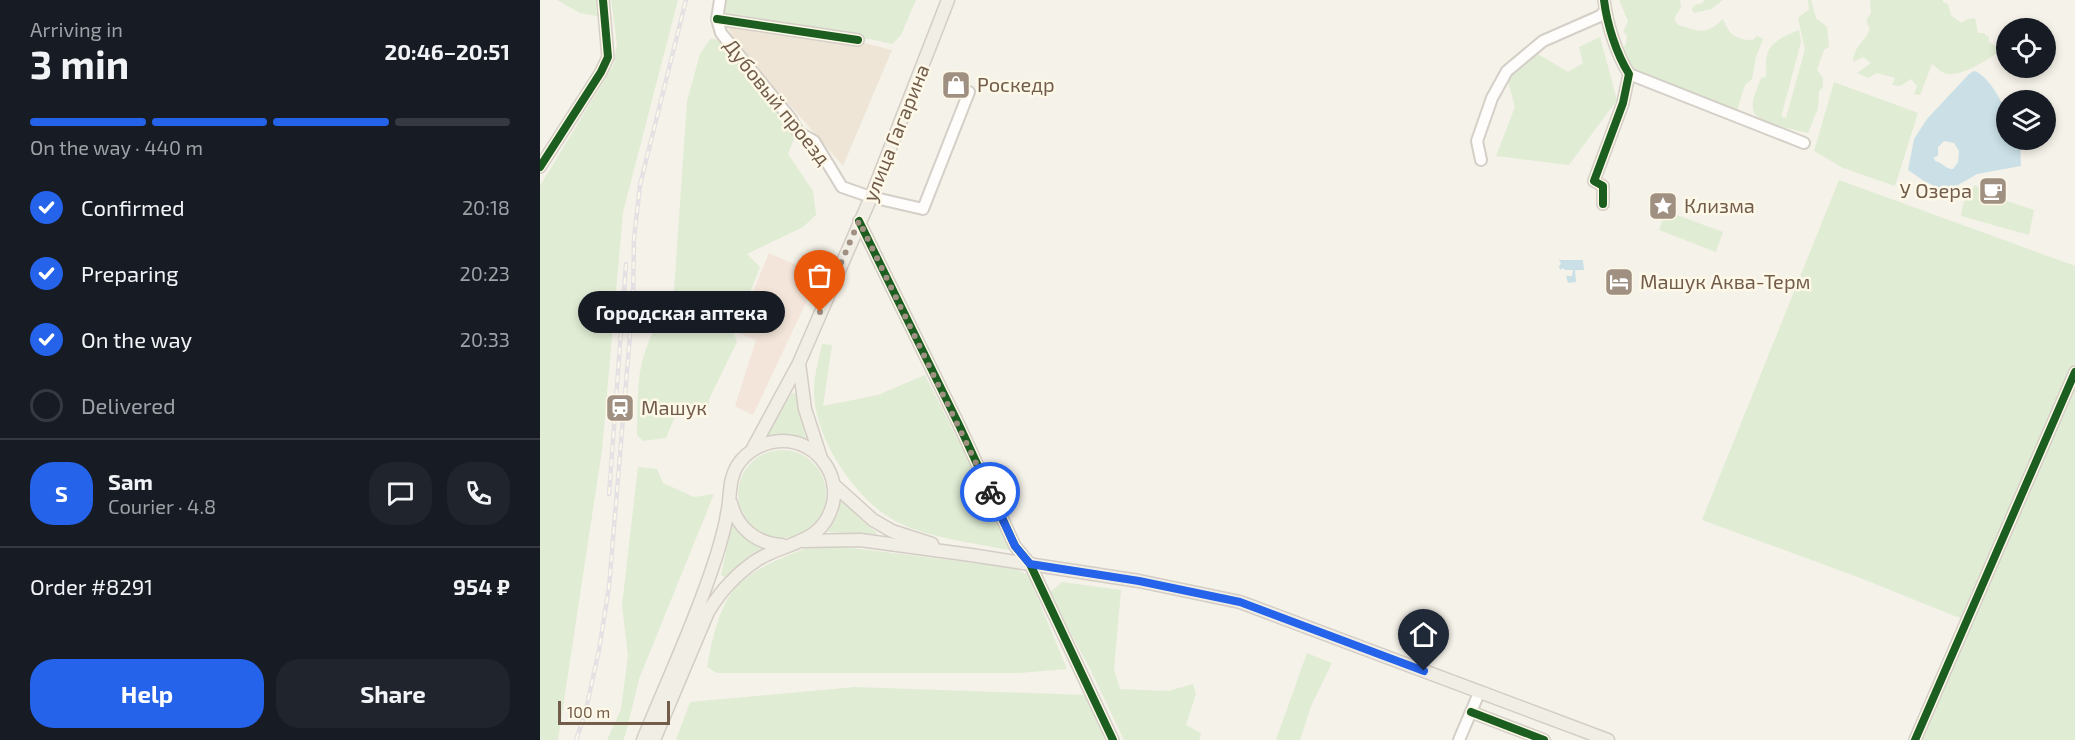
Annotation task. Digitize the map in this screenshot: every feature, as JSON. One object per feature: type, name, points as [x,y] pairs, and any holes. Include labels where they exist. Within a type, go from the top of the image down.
[{"type":"main road","name":"улица Гагарина","points":[[752,450],[798,363],[871,197],[948,0]]},
{"type":"main road","points":[[798,363],[805,409],[822,459]]},
{"type":"main road","points":[[643,740],[717,554],[730,499],[733,475],[743,458],[752,450],[769,443],[788,441],[801,444],[822,459],[833,484],[834,498],[825,524],[815,534],[772,551],[744,569],[716,598],[654,740]]},
{"type":"main road","points":[[833,484],[873,520],[892,531],[971,555]]},
{"type":"main road","points":[[730,499],[738,522],[746,531],[768,543],[780,545],[798,542],[860,540],[1139,581],[1240,602],[1608,740]]},
{"type":"street","points":[[540,167],[601,72],[608,57],[603,0]]},
{"type":"street","points":[[717,19],[720,0]]},
{"type":"street","points":[[1605,5],[1622,62],[1629,74],[1804,143]]},
{"type":"street","points":[[1481,160],[1477,141],[1492,98],[1507,71],[1543,41],[1600,16],[1605,5]]},
{"type":"street","name":"Дубовый проезд","points":[[858,40],[717,19],[721,33],[791,119],[798,132],[814,141],[842,187],[871,197],[923,209],[969,92]]},
{"type":"street","points":[[1603,204],[1603,186],[1594,181],[1623,103],[1629,74]]},
{"type":"street","points":[[859,221],[960,427],[1015,546],[1030,564],[1113,740]]},
{"type":"street","points":[[1915,740],[2075,372]]},
{"type":"street","points":[[1459,740],[1479,693]]},
{"type":"street","points":[[1471,712],[1537,739]]},
{"type":"shaded area","points":[[726,25],[864,43],[892,50],[843,166],[740,48]]},
{"type":"shaded area","points":[[769,253],[819,275],[753,415],[735,406],[756,340],[736,332]]},
{"type":"green space","points":[[557,0],[596,0],[597,16],[580,13]]},
{"type":"green space","points":[[611,0],[678,0],[623,212],[602,450],[558,740],[540,740],[540,186],[614,64],[617,43]]},
{"type":"green space","points":[[724,0],[916,0],[901,35],[892,44],[731,19],[722,14]]},
{"type":"green space","points":[[1619,0],[1680,0],[1681,7],[1674,19],[1678,25],[1702,31],[1711,28],[1723,19],[1728,29],[1737,38],[1753,40],[1757,36],[1763,39],[1756,57],[1752,79],[1745,85],[1737,110],[1634,71],[1624,60],[1623,48],[1627,35],[1623,32],[1628,21]]},
{"type":"green space","points":[[1704,0],[1723,0],[1711,9],[1694,13],[1692,9],[1695,5],[1703,3]]},
{"type":"green space","points":[[1808,0],[1811,0],[1816,18],[1827,27],[1829,47],[1824,50],[1817,70],[1823,78],[1823,87],[1819,91],[1818,108],[1808,133],[1761,119],[1755,115],[1753,106],[1761,78],[1766,75],[1767,56],[1772,45],[1799,30],[1801,42],[1781,117],[1786,118],[1805,49],[1798,18],[1809,9]]},
{"type":"green space","points":[[1870,0],[1943,0],[1948,4],[1951,15],[1961,23],[1975,18],[1978,33],[1989,37],[1989,42],[1996,46],[1996,54],[1957,74],[1944,73],[1932,64],[1920,95],[1914,94],[1917,86],[1911,79],[1900,86],[1892,85],[1895,78],[1877,73],[1868,78],[1857,73],[1871,63],[1863,57],[1853,62],[1857,48],[1870,29],[1866,21],[1871,13]]},
{"type":"green space","points":[[1600,37],[1617,100],[1569,165],[1496,156],[1515,107],[1507,78],[1538,54],[1568,72],[1583,63],[1579,47]]},
{"type":"green space","points":[[711,38],[724,42],[798,136],[793,141],[788,154],[813,191],[816,215],[803,227],[747,254],[760,267],[734,334],[737,342],[709,399],[709,407],[703,408],[681,402],[666,438],[643,441],[637,435],[640,374],[650,339],[674,291],[687,101],[700,54]]},
{"type":"green space","points":[[1834,82],[1918,113],[1895,186],[1843,168],[1814,151]]},
{"type":"green space","points":[[1839,180],[2075,266],[2075,740],[1920,740],[1972,621],[1702,520]]},
{"type":"green space","points":[[1975,185],[2004,200],[2034,210],[2029,235],[1961,216],[1965,199]]},
{"type":"green space","points":[[1666,211],[1723,232],[1716,252],[1659,230]]},
{"type":"green space","points":[[822,344],[832,345],[823,406],[878,395],[925,375],[1013,548],[1009,550],[964,542],[917,530],[890,518],[862,495],[829,447],[816,411],[814,382]]},
{"type":"green space","points":[[792,393],[796,394],[806,439],[786,434],[764,438]]},
{"type":"green space","points":[[782,450],[799,453],[813,463],[823,477],[826,494],[823,511],[813,525],[799,535],[782,538],[765,535],[751,525],[741,511],[738,494],[741,477],[751,463],[765,453]]},
{"type":"green space","points":[[638,467],[657,469],[663,483],[694,497],[714,494],[639,679],[623,740],[607,740],[621,709],[628,656],[622,605]]},
{"type":"green space","points":[[841,499],[877,533],[876,535],[827,532],[837,516]]},
{"type":"green space","points":[[732,524],[746,539],[766,549],[724,577],[721,575]]},
{"type":"green space","points":[[811,546],[844,547],[1014,568],[1028,575],[1067,669],[1020,673],[717,673],[707,667],[718,621],[734,590],[749,576],[774,561]]},
{"type":"green space","points":[[1062,582],[1121,590],[1114,669],[1120,689],[1168,691],[1193,684],[1196,694],[1186,725],[1201,733],[1199,740],[1124,740],[1090,669],[1049,593]]},
{"type":"green space","points":[[1307,653],[1332,663],[1311,706],[1300,740],[1276,740]]},
{"type":"green space","points":[[855,687],[1085,695],[1105,740],[676,740],[690,702]]},
{"type":"water","points":[[1974,71],[1979,73],[1996,93],[1996,150],[2020,150],[2021,166],[1977,174],[1946,192],[1924,181],[1908,170],[1914,139],[1927,119],[1969,74]],"holes":[[[1944,141],[1954,143],[1959,151],[1958,162],[1953,169],[1935,161],[1934,157],[1938,156],[1938,147]]]},
{"type":"water","points":[[1559,260],[1583,260],[1584,270],[1575,270],[1576,282],[1568,283],[1566,276],[1572,276],[1573,270],[1563,268],[1560,270]]},
{"type":"railway","points":[[576,740],[585,714],[599,650],[609,587],[633,299],[634,239],[640,185],[686,0]]},
{"type":"railway","points":[[609,494],[626,264]]},
{"type":"cycle path","points":[[540,167],[601,72],[608,57],[603,0]]},
{"type":"cycle path","points":[[1603,204],[1603,186],[1594,181],[1623,103],[1629,74],[1613,38],[1604,0]]},
{"type":"cycle path","points":[[717,19],[858,40]]},
{"type":"cycle path","points":[[859,221],[960,427],[1015,546],[1030,564],[1113,740]]},
{"type":"cycle path","points":[[1915,740],[2075,372]]},
{"type":"cycle path","points":[[1471,712],[1544,740]]},
{"type":"way so far","points":[[820,312],[859,221],[990,492]]},
{"type":"place","name":"Роскедр","points":[[956,85]]},
{"type":"place","name":"У Озера","points":[[1993,191]]},
{"type":"place","name":"Клизма","points":[[1663,206]]},
{"type":"place","name":"Машук Аква-Терм","points":[[1619,282]]},
{"type":"place","name":"Городская аптека","points":[[820,312]]},
{"type":"place","name":"Машук","points":[[620,408]]},
{"type":"route","points":[[990,492],[1015,546],[1030,564],[1139,581],[1240,602],[1424,671]]}]
